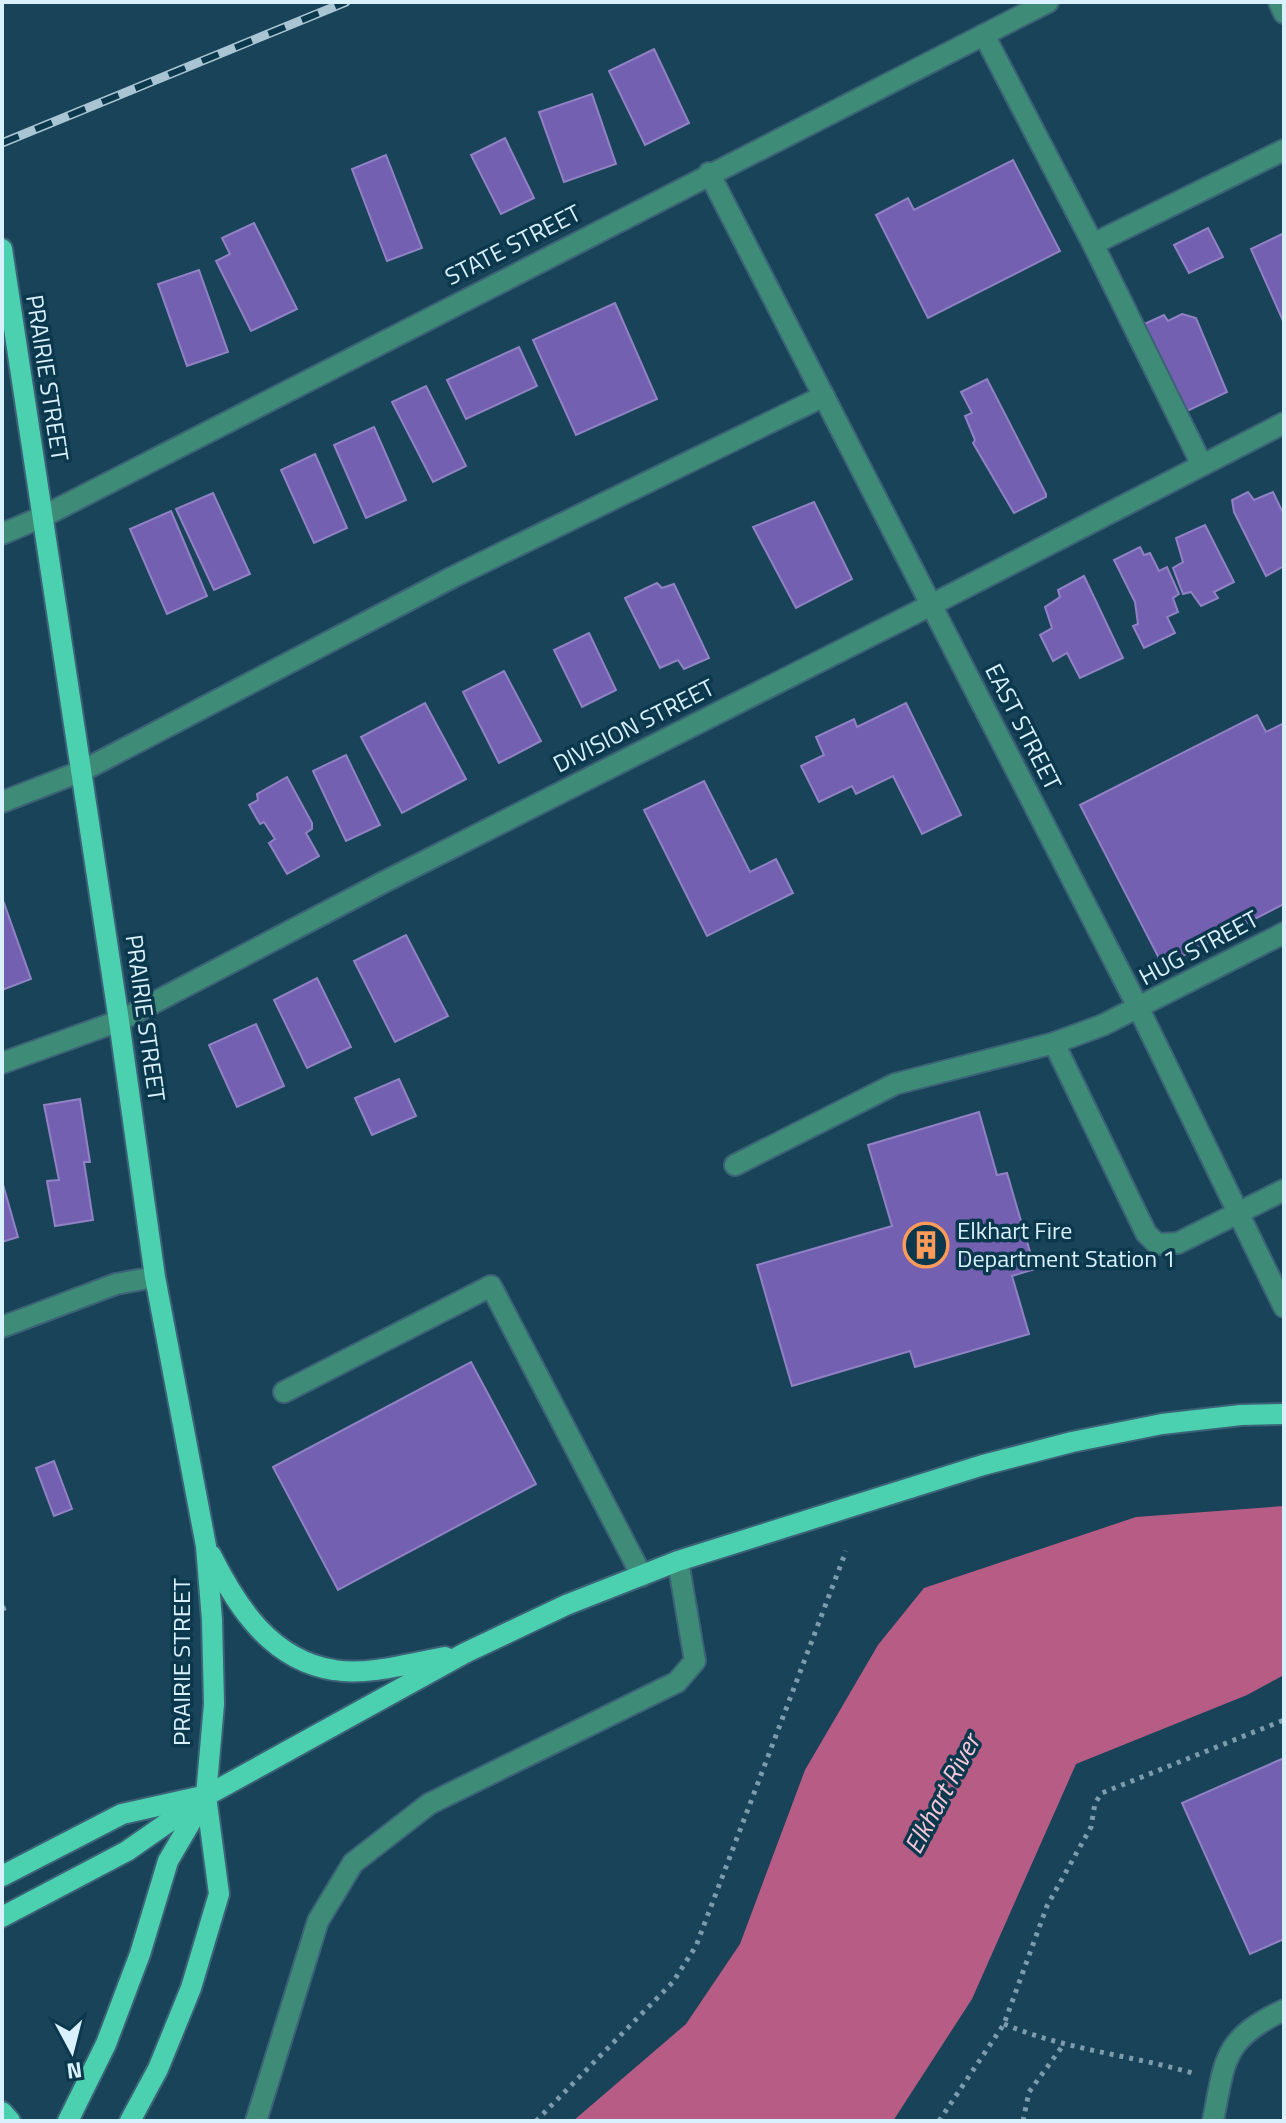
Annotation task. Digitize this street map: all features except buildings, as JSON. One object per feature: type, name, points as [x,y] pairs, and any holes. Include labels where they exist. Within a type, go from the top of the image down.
[{"type":"main road","name":"PRAIRIE STREET","points":[[3,258],[82,771],[155,1277],[206,1546],[212,1620],[214,1704],[206,1796],[219,1894],[191,1988],[158,2069],[130,2121]]},
{"type":"main road","points":[[2,1917],[127,1851],[206,1796],[465,1653],[566,1605],[678,1561],[983,1465],[1072,1442],[1162,1424],[1241,1415],[1284,1414]]},
{"type":"main road","points":[[206,1546],[231,1594],[262,1634],[298,1660],[335,1671],[384,1668],[465,1653]]},
{"type":"main road","name":"PRAIRIE STREET","points":[[68,2121],[106,2044],[140,1954],[168,1861],[206,1796]]},
{"type":"main road","points":[[2,1876],[122,1814],[206,1796]]},
{"type":"main road","points":[[2,2112],[10,2121]]},
{"type":"street","name":"STATE STREET","points":[[2,534],[42,517],[1048,2]]},
{"type":"street","points":[[1279,2],[1284,13]]},
{"type":"street","points":[[984,35],[1093,244],[1202,465]]},
{"type":"street","points":[[1093,244],[1284,150]]},
{"type":"street","name":"EAST STREET","points":[[709,173],[1139,1009],[1284,1307]]},
{"type":"street","points":[[2,802],[82,771],[453,577],[824,396]]},
{"type":"street","name":"DIVISION STREET","points":[[2,1063],[119,1021],[382,883],[1284,423]]},
{"type":"street","name":"HUG STREET","points":[[735,1165],[895,1084],[1054,1043],[1139,1009],[1284,933]]},
{"type":"street","points":[[1054,1043],[1146,1233],[1157,1244],[1178,1243],[1284,1190]]},
{"type":"street","points":[[2,1327],[116,1284],[155,1277]]},
{"type":"street","points":[[284,1392],[491,1286],[642,1576]]},
{"type":"street","points":[[256,2121],[318,1921],[353,1863],[429,1804],[677,1682],[695,1661],[678,1561]]},
{"type":"street","points":[[1213,2121],[1221,2081],[1235,2042],[1252,2025],[1284,2010]]},
{"type":"street","points":[[263,2098],[272,2121]]},
{"type":"path","points":[[536,2121],[673,1982],[696,1946],[846,1551]]},
{"type":"path","points":[[2,1609],[10,1606]]},
{"type":"path","points":[[939,2121],[1004,2024],[1047,1906],[1091,1827],[1095,1803],[1102,1793],[1284,1720]]},
{"type":"path","points":[[1004,2024],[1041,2040],[1167,2065],[1221,2081]]},
{"type":"path","points":[[1023,2121],[1029,2092],[1064,2044]]},
{"type":"water","name":"Elkhart River","points":[[1284,1506],[1284,1675],[1247,1695],[1076,1764],[972,1999],[893,2121],[573,2121],[686,2024],[740,1944],[805,1770],[878,1645],[924,1588],[1136,1517]]},
{"type":"railway","points":[[2,143],[346,2]]},
{"type":"place","name":"Elkhart Fire Department Station 1","points":[[926,1245]]}]
